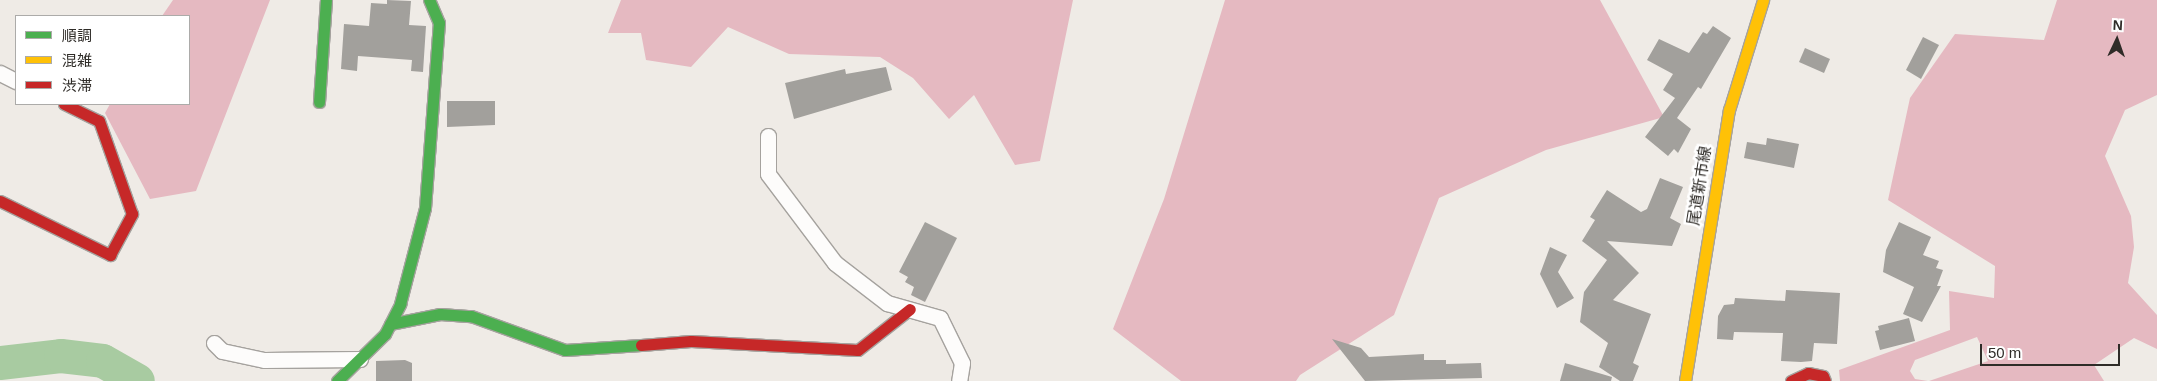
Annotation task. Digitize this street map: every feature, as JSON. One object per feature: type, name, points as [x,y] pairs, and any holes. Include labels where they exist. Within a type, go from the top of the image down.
[{"type":"street","points":[[319,102],[326,0]]},
{"type":"street","points":[[337,381],[360,359],[390,324],[400,304],[425,208],[439,23],[429,0]]},
{"type":"street","name":"尾道新市線","points":[[1685,381],[1729,110],[1764,0]]},
{"type":"street","points":[[0,73],[15,80]]},
{"type":"street","points":[[0,201],[110,255],[132,214],[99,121],[66,105]]},
{"type":"street","points":[[768,136],[768,174],[835,263],[887,303],[940,318],[962,363],[959,381]]},
{"type":"street","points":[[390,324],[440,314],[471,316],[565,350],[691,341],[858,350],[910,309]]},
{"type":"street","points":[[214,343],[222,351],[264,360],[360,359]]},
{"type":"street","points":[[1790,381],[1808,373],[1823,376],[1826,381]]},
{"type":"shaded area","points":[[173,0],[270,0],[196,191],[150,199],[105,113],[109,105],[190,105],[190,15],[163,15]]},
{"type":"shaded area","points":[[621,0],[1073,0],[1040,161],[1015,165],[974,95],[949,119],[913,78],[880,57],[789,54],[728,27],[691,67],[646,60],[641,33],[608,33]]},
{"type":"shaded area","points":[[1225,0],[1600,0],[1664,117],[1546,150],[1439,198],[1394,315],[1300,375],[1296,381],[1181,381],[1113,329],[1164,199]]},
{"type":"shaded area","points":[[2057,0],[2157,0],[2157,95],[2125,110],[2105,156],[2131,216],[2134,247],[2128,283],[2157,315],[2157,349],[2134,338],[2094,365],[2104,381],[1929,381],[1988,361],[1977,337],[1915,360],[1910,371],[1915,379],[1928,381],[1840,381],[1839,370],[1950,330],[1949,291],[1994,298],[1995,266],[1888,200],[1910,98],[1955,34],[2044,40]]},
{"type":"building","points":[[387,0],[411,1],[409,25],[426,26],[423,72],[411,71],[412,60],[358,56],[357,71],[341,69],[344,24],[369,26],[371,3],[387,4]]},
{"type":"building","points":[[1713,26],[1731,38],[1701,89],[1698,87],[1677,118],[1691,129],[1678,153],[1674,149],[1668,156],[1645,137],[1675,98],[1663,90],[1673,74],[1647,60],[1659,39],[1689,53],[1703,32],[1707,34]]},
{"type":"building","points":[[1923,37],[1939,45],[1921,79],[1906,70]]},
{"type":"building","points":[[1805,48],[1830,59],[1824,73],[1799,62]]},
{"type":"building","points":[[886,67],[892,90],[794,119],[785,83],[845,69],[846,74]]},
{"type":"building","points":[[447,101],[495,101],[495,125],[447,127]]},
{"type":"building","points":[[1767,138],[1799,144],[1794,168],[1744,158],[1747,142],[1766,145]]},
{"type":"building","points":[[1660,178],[1683,187],[1670,218],[1681,224],[1672,246],[1607,241],[1639,273],[1613,300],[1651,314],[1633,363],[1639,366],[1633,381],[1620,381],[1599,367],[1608,343],[1580,322],[1584,292],[1607,260],[1582,241],[1595,220],[1590,217],[1607,190],[1641,212],[1647,209]]},
{"type":"building","points":[[925,222],[957,238],[925,302],[911,295],[914,287],[905,282],[908,277],[899,272]]},
{"type":"building","points":[[1899,222],[1931,237],[1923,255],[1939,261],[1936,268],[1943,270],[1937,286],[1941,286],[1922,322],[1903,314],[1914,287],[1883,272],[1886,250]]},
{"type":"building","points":[[1550,247],[1567,255],[1558,272],[1574,298],[1557,308],[1540,274]]},
{"type":"building","points":[[1786,290],[1840,293],[1837,344],[1814,343],[1812,361],[1801,362],[1781,361],[1783,333],[1734,332],[1733,340],[1717,339],[1718,316],[1724,305],[1734,304],[1735,298],[1785,301]]},
{"type":"building","points":[[1909,318],[1915,341],[1880,350],[1875,331],[1879,330],[1878,326]]},
{"type":"building","points":[[1332,339],[1361,348],[1369,357],[1424,354],[1424,360],[1446,360],[1446,364],[1481,363],[1482,378],[1365,381]]},
{"type":"building","points":[[405,360],[412,363],[412,381],[376,381],[376,361]]},
{"type":"building","points":[[1565,363],[1612,377],[1611,381],[1560,381]]},
{"type":"waterway","points":[[0,363],[61,356],[103,361],[138,381]]},
{"type":"traffic: fast","points":[[319,102],[326,0]]},
{"type":"traffic: fast","points":[[337,381],[385,334],[400,304],[425,208],[439,23],[429,0]]},
{"type":"traffic: fast","points":[[390,324],[440,314],[471,316],[565,350],[641,345]]},
{"type":"traffic: slow","points":[[1685,381],[1729,110],[1763,0]]},
{"type":"traffic: jam","points":[[0,201],[110,255],[132,214],[99,121],[66,105]]},
{"type":"traffic: jam","points":[[641,345],[691,341],[858,350],[910,309]]},
{"type":"traffic: jam","points":[[1791,381],[1808,373],[1823,376],[1825,381]]}]
